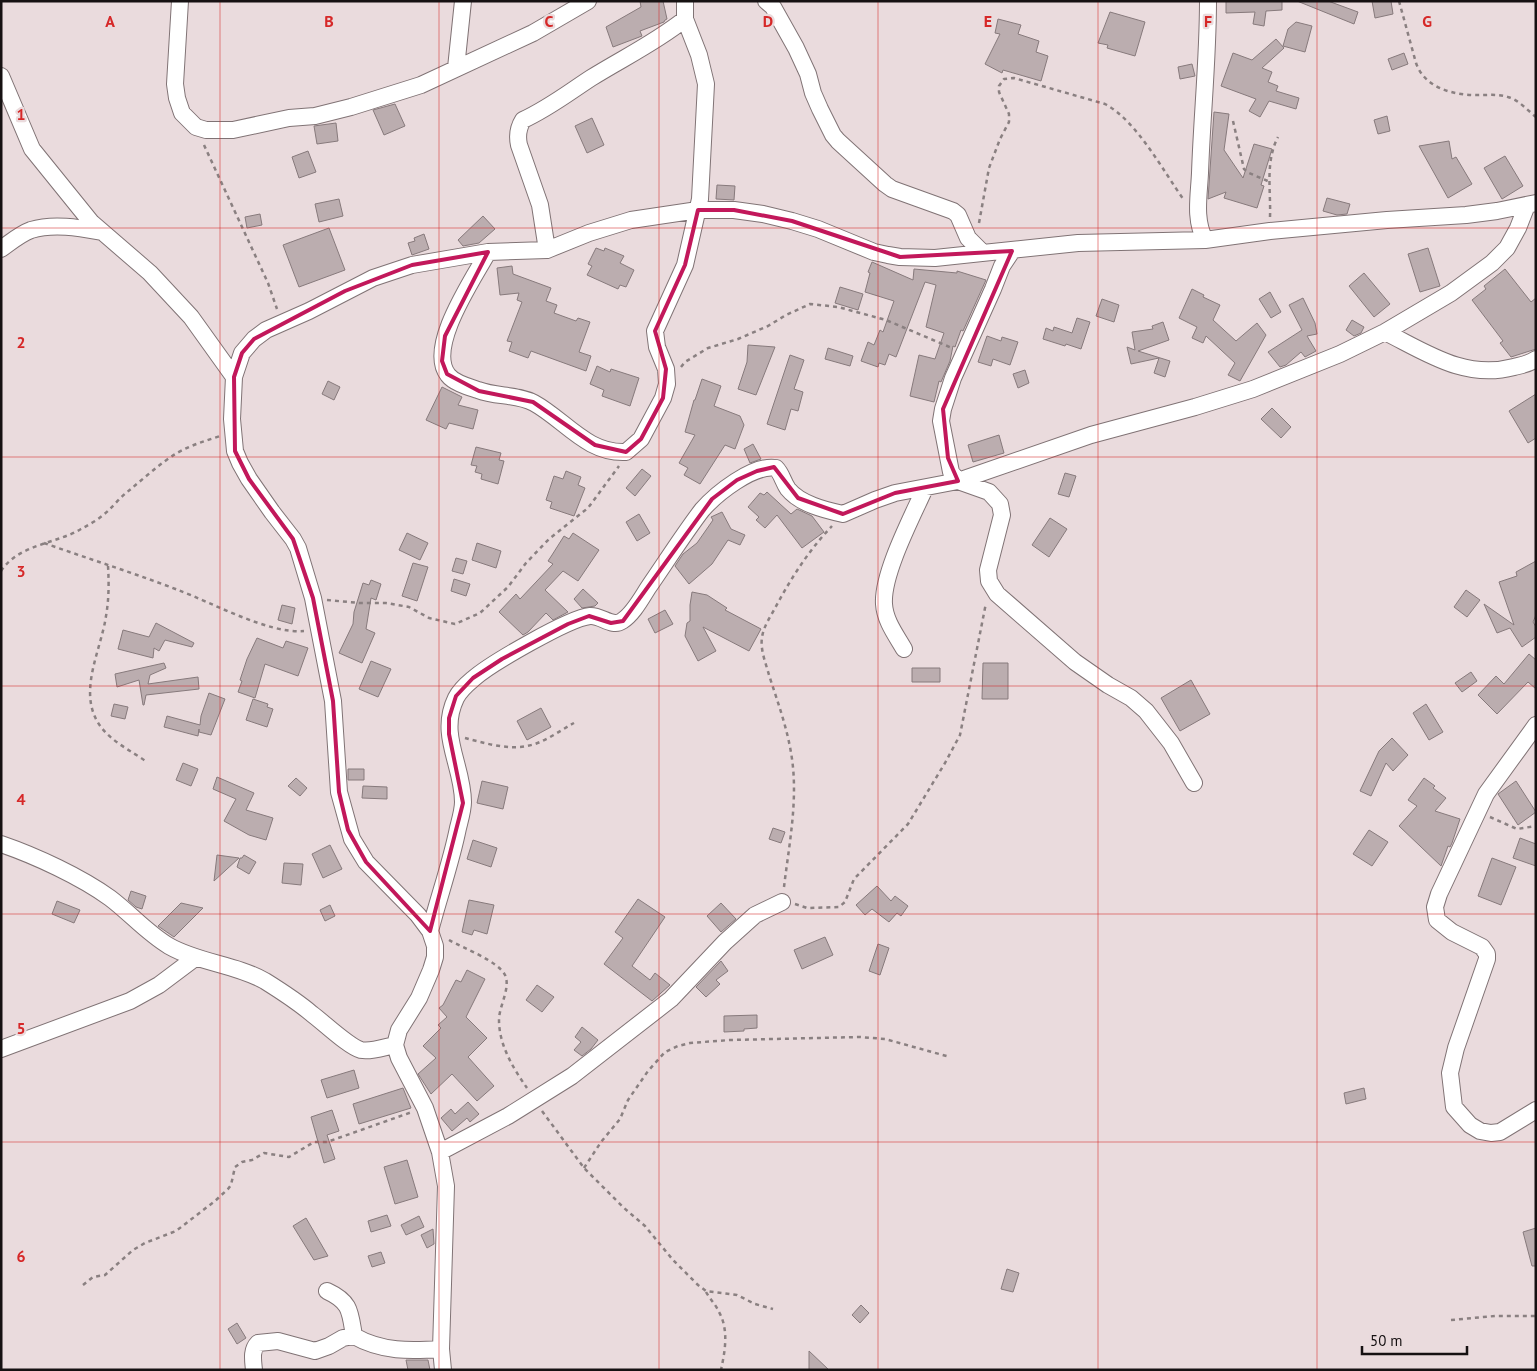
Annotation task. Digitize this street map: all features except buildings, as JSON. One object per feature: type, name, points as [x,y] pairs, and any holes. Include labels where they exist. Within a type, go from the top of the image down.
[{"type":"street","points":[[180,1],[175,84],[177,98],[182,113],[196,127],[206,130],[233,130],[289,118],[315,116],[421,85],[533,33],[588,1]]},
{"type":"street","points":[[456,68],[463,1]]},
{"type":"street","points":[[488,252],[458,306],[446,336],[442,360],[447,374],[451,378],[494,396],[533,402],[581,438],[594,445],[606,451],[626,452],[641,439],[664,398],[667,384],[666,369],[657,347],[655,331],[685,264],[698,210],[706,84],[699,55],[685,19],[685,1]]},
{"type":"street","points":[[766,1],[773,7],[796,48],[808,74],[820,109],[838,141],[892,189],[953,211],[958,215],[968,238],[983,253]]},
{"type":"street","points":[[1205,240],[1198,220],[1208,38],[1208,1]]},
{"type":"street","points":[[547,250],[540,205],[519,145],[520,124],[523,120],[556,103],[592,78],[631,56],[685,19]]},
{"type":"street","points":[[1,76],[32,149],[91,222],[105,232],[150,273],[191,317],[234,377]]},
{"type":"street","points":[[443,1370],[441,1349],[446,1186],[440,1152],[425,1108],[399,1058],[395,1045],[399,1030],[419,998],[435,957],[435,946],[430,930],[418,915],[366,862],[350,834],[339,792],[333,701],[313,598],[298,548],[240,463],[235,451],[232,432],[234,377],[242,353],[254,339],[266,330],[309,311],[372,278],[412,265],[488,252],[547,250],[589,233],[630,220],[698,210],[734,210],[792,221],[874,252],[900,257],[935,258],[1078,243],[1205,240],[1270,231],[1466,215],[1531,204]]},
{"type":"street","points":[[430,930],[454,848],[463,803],[460,776],[448,734],[448,718],[456,696],[473,678],[502,659],[568,624],[589,616],[597,616],[611,623],[623,621],[641,599],[702,510],[737,480],[766,468],[776,468],[780,472],[787,488],[798,498],[843,514],[895,493],[958,481],[1091,435],[1196,407],[1253,389],[1332,358],[1385,332],[1451,293],[1492,263],[1507,248],[1531,204]]},
{"type":"street","points":[[1,249],[20,235],[32,230],[48,227],[73,227],[105,232]]},
{"type":"street","points":[[1012,251],[1002,266],[994,289],[964,353],[947,395],[941,420],[952,472],[958,481],[989,492],[1000,504],[1002,515],[988,570],[989,581],[997,594],[1075,662],[1131,698],[1146,711],[1171,743],[1194,783]]},
{"type":"street","points":[[1385,332],[1427,354],[1464,368],[1498,372],[1536,360]]},
{"type":"street","points":[[904,649],[889,624],[884,604],[887,581],[925,488]]},
{"type":"street","points":[[1536,725],[1486,794],[1438,894],[1435,907],[1437,920],[1452,932],[1482,947],[1487,954],[1487,959],[1456,1048],[1450,1073],[1454,1107],[1470,1125],[1480,1131],[1491,1133],[1500,1132],[1536,1110]]},
{"type":"street","points":[[1,844],[19,850],[88,883],[112,899],[131,918],[169,946],[195,958],[231,966],[263,980],[311,1012],[350,1045],[360,1050],[371,1050],[395,1045]]},
{"type":"street","points":[[440,1152],[572,1076],[671,999],[725,942],[755,915],[782,902]]},
{"type":"street","points":[[1,1049],[130,1000],[159,985],[195,958]]},
{"type":"street","points":[[327,1291],[340,1297],[347,1306],[354,1336]]},
{"type":"street","points":[[254,1370],[254,1348],[258,1343],[278,1341],[315,1351],[324,1349],[343,1338],[354,1336],[366,1343],[386,1348],[407,1351],[441,1349]]},
{"type":"path","points":[[1399,1],[1419,73],[1427,81],[1448,92],[1465,95],[1509,97],[1517,101],[1536,117]]},
{"type":"path","points":[[968,238],[978,225],[989,168],[1009,122],[1009,114],[999,92],[999,86],[1004,79],[1014,78],[1105,104],[1114,109],[1129,122],[1198,220]]},
{"type":"path","points":[[1233,121],[1244,169],[1270,182]]},
{"type":"path","points":[[196,127],[268,283],[282,322]]},
{"type":"path","points":[[1270,231],[1270,162],[1273,146],[1278,137]]},
{"type":"path","points":[[667,384],[684,362],[708,348],[745,336],[768,326],[786,314],[810,304],[838,307],[886,320],[964,353]]},
{"type":"path","points":[[1,571],[18,554],[44,543],[68,536],[95,520],[176,454],[195,444],[232,432]]},
{"type":"path","points":[[313,598],[358,603],[386,603],[409,607],[429,618],[455,624],[480,614],[508,587],[526,563],[549,539],[588,508],[609,481],[626,452]]},
{"type":"path","points":[[843,514],[811,550],[791,578],[765,626],[761,638],[783,724],[788,734],[795,792],[782,902],[807,908],[839,907],[844,902],[854,880],[908,824],[960,735],[989,581]]},
{"type":"path","points":[[44,543],[179,590],[274,628],[292,632],[319,629]]},
{"type":"path","points":[[108,566],[109,585],[106,616],[93,666],[90,688],[91,704],[94,716],[102,728],[147,762]]},
{"type":"path","points":[[448,734],[494,745],[528,746],[540,742],[574,723]]},
{"type":"path","points":[[1477,812],[1517,829],[1536,826]]},
{"type":"path","points":[[430,930],[499,968],[505,976],[507,986],[498,1020],[505,1051],[545,1116],[584,1168],[645,1226],[672,1260],[706,1291],[725,1326],[726,1343],[721,1370]]},
{"type":"path","points":[[584,1168],[601,1142],[620,1119],[628,1100],[648,1070],[665,1052],[678,1046],[690,1043],[730,1040],[860,1037],[885,1039],[950,1056]]},
{"type":"path","points":[[83,1284],[93,1277],[105,1275],[133,1250],[145,1243],[176,1231],[189,1221],[228,1189],[235,1167],[239,1164],[252,1160],[264,1153],[289,1157],[314,1142],[327,1142],[425,1108]]},
{"type":"path","points":[[706,1291],[737,1295],[755,1304],[773,1309]]},
{"type":"path","points":[[1451,1320],[1495,1316],[1536,1316]]},
{"type":"highlighted area","points":[[698,210],[734,210],[792,221],[900,257],[1012,251],[943,409],[948,458],[958,481],[895,493],[843,514],[798,498],[774,467],[757,471],[737,480],[712,499],[623,621],[611,623],[589,616],[568,624],[502,659],[473,678],[456,696],[449,718],[449,734],[463,803],[430,931],[366,862],[348,830],[339,792],[333,701],[313,598],[293,539],[249,479],[235,451],[234,377],[242,353],[254,339],[345,291],[412,265],[488,252],[445,336],[442,361],[447,374],[479,391],[533,402],[595,445],[626,452],[641,439],[663,398],[666,369],[655,331],[685,265]]}]
